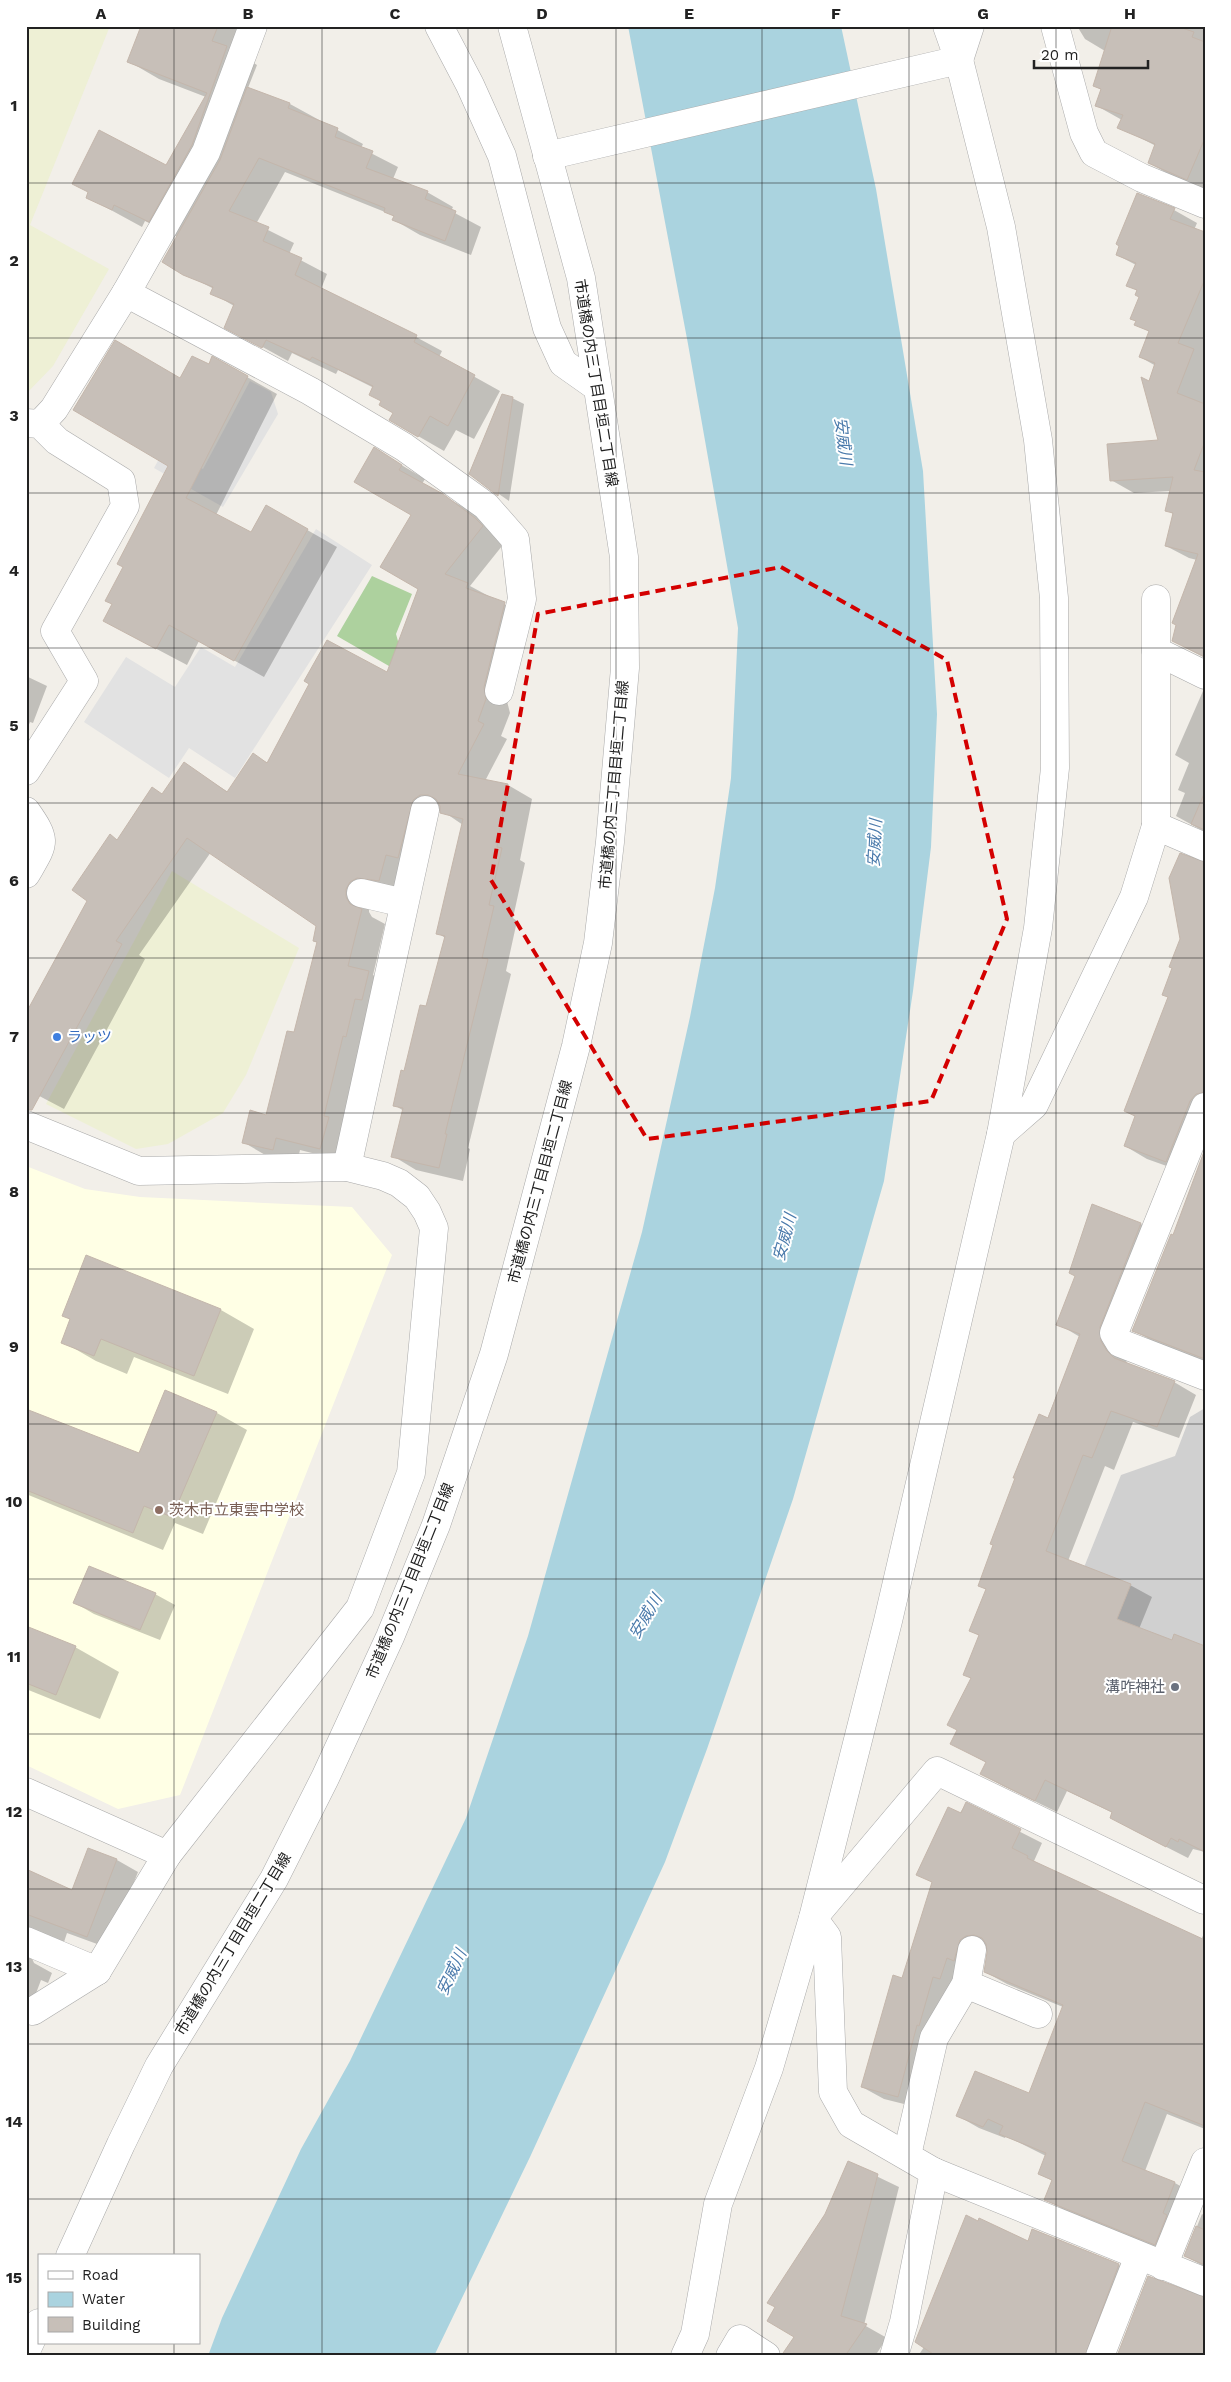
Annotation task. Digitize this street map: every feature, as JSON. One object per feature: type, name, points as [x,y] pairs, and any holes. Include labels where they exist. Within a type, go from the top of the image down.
[{"type":"street","points":[[26,771],[84,681],[54,631],[125,506],[121,481],[57,441],[33,423],[54,410],[126,292],[206,152],[253,26]]},
{"type":"street","points":[[439,26],[470,86],[502,156],[547,328],[563,363],[597,387]]},
{"type":"street","name":"市道橋の内三丁目目垣二丁目線","points":[[71,2254],[159,2066],[274,1879],[329,1770],[390,1636],[436,1525],[494,1354],[576,1046],[598,943],[611,832],[625,668],[624,557],[560,154],[512,26]]},
{"type":"street","points":[[685,2356],[695,2334],[718,2204],[769,2068],[813,1918],[890,1611],[1001,1134],[1038,928],[1055,768],[1054,598],[1037,425],[1001,227],[950,62],[947,26]]},
{"type":"street","points":[[560,154],[950,62],[970,26]]},
{"type":"street","points":[[1055,26],[1084,133],[1094,153],[1142,178],[1205,204]]},
{"type":"street","points":[[126,292],[310,391],[404,447],[486,506],[515,539],[522,599],[499,691]]},
{"type":"street","points":[[1001,1134],[1034,1105],[1134,897],[1156,826],[1156,599]]},
{"type":"street","points":[[1156,651],[1205,675]]},
{"type":"street","points":[[347,1167],[425,810]]},
{"type":"street","points":[[26,812],[42,833],[42,848],[26,874]]},
{"type":"street","points":[[1156,826],[1205,847]]},
{"type":"street","points":[[361,893],[404,903]]},
{"type":"street","points":[[1205,1107],[1114,1333],[1120,1343],[1205,1376]]},
{"type":"street","points":[[26,1125],[139,1171],[347,1167],[383,1176],[400,1183],[418,1197],[428,1212],[434,1228],[411,1472],[360,1608],[167,1855],[97,1971],[34,2011]]},
{"type":"street","points":[[383,1550],[419,1566]]},
{"type":"street","points":[[813,1918],[937,1771],[1204,1900]]},
{"type":"street","points":[[26,1792],[167,1855]]},
{"type":"street","points":[[813,1918],[827,1937],[833,2092],[851,2124],[934,2172],[1205,2282]]},
{"type":"street","points":[[26,1941],[97,1971]]},
{"type":"street","points":[[907,2155],[934,2038],[966,1984],[972,1950]]},
{"type":"street","points":[[966,1984],[1038,2014]]},
{"type":"street","points":[[1100,2356],[1205,2162]]},
{"type":"street","points":[[894,2356],[904,2322],[934,2172]]},
{"type":"street","points":[[26,2351],[38,2325]]},
{"type":"street","points":[[730,2356],[740,2339],[766,2356]]},
{"type":"highlighted area","points":[[781,567],[947,660],[1007,919],[931,1101],[647,1139],[491,880],[538,614]]},
{"type":"shaded area","points":[[26,26],[110,26],[30,225],[109,269],[53,366],[26,394]]},
{"type":"shaded area","points":[[250,381],[271,392],[278,414],[223,507],[154,468],[165,448],[203,469]]},
{"type":"shaded area","points":[[316,529],[372,565],[235,778],[189,748],[169,778],[84,722],[126,657],[175,687],[201,647],[235,667]]},
{"type":"shaded area","points":[[172,871],[299,948],[246,1075],[223,1113],[168,1144],[136,1149],[46,1104]]},
{"type":"shaded area","name":"茨木市立東雲中学校","points":[[26,1166],[85,1189],[140,1197],[352,1207],[392,1255],[180,1795],[118,1809],[26,1765]]},
{"type":"shaded area","points":[[1205,1408],[1205,1793],[1024,1717],[1121,1475],[1175,1456],[1190,1417]]},
{"type":"green space","points":[[372,576],[412,594],[396,634],[408,677],[337,636]]},
{"type":"water","name":"安威川","points":[[628,26],[841,26],[876,189],[923,471],[937,714],[931,847],[913,991],[884,1181],[793,1499],[707,1749],[665,1862],[530,2157],[434,2356],[208,2356],[222,2318],[301,2149],[350,2061],[466,1818],[528,1636],[642,1232],[690,1017],[715,888],[731,778],[738,628],[688,344]]},
{"type":"building","points":[[141,26],[218,26],[212,41],[227,46],[192,145],[149,222],[114,205],[112,210],[86,198],[88,192],[72,184],[99,130],[166,165],[207,93],[127,62]]},
{"type":"building","points":[[1112,26],[1176,26],[1194,32],[1192,37],[1205,42],[1205,138],[1187,180],[1148,163],[1155,144],[1117,128],[1123,115],[1095,106],[1101,89],[1093,86]]},
{"type":"building","points":[[247,87],[290,103],[288,108],[338,128],[335,137],[373,151],[366,168],[428,191],[425,199],[456,211],[445,241],[392,220],[394,216],[384,212],[385,208],[259,158],[229,211],[269,227],[263,241],[302,258],[295,275],[417,335],[414,342],[475,375],[448,426],[430,416],[418,437],[389,420],[393,413],[379,405],[381,401],[369,395],[373,386],[312,357],[310,360],[266,340],[262,348],[224,328],[234,304],[210,294],[213,287],[183,275],[162,262],[220,160]]},
{"type":"building","points":[[1137,193],[1175,208],[1170,219],[1205,232],[1205,279],[1178,343],[1194,349],[1177,393],[1205,404],[1205,441],[1194,470],[1205,472],[1205,657],[1172,641],[1176,625],[1172,623],[1198,554],[1165,546],[1173,513],[1165,511],[1173,477],[1110,481],[1107,444],[1158,440],[1141,377],[1149,381],[1155,363],[1139,357],[1149,331],[1134,325],[1136,321],[1130,319],[1139,297],[1135,295],[1137,290],[1126,286],[1136,263],[1116,255],[1119,246],[1116,244]]},
{"type":"building","points":[[115,340],[180,378],[192,356],[209,364],[212,356],[248,376],[186,498],[251,532],[266,505],[308,529],[234,661],[169,625],[156,649],[103,621],[112,604],[105,601],[123,567],[117,564],[168,466],[73,410]]},
{"type":"building","points":[[502,394],[513,397],[498,496],[469,474]]},
{"type":"building","points":[[374,447],[402,465],[399,470],[443,494],[483,526],[445,574],[468,583],[466,588],[505,602],[484,687],[486,699],[478,721],[484,724],[458,774],[508,784],[497,847],[502,848],[489,905],[494,906],[482,958],[488,959],[445,1134],[447,1134],[439,1168],[391,1157],[403,1108],[393,1106],[401,1070],[404,1071],[420,1005],[426,1006],[445,936],[436,934],[463,819],[440,813],[440,806],[436,799],[428,795],[420,795],[413,800],[398,858],[386,855],[379,881],[357,878],[350,882],[346,889],[346,897],[350,904],[362,909],[348,966],[369,971],[362,1000],[355,999],[346,1037],[343,1036],[324,1116],[329,1117],[320,1149],[276,1138],[273,1150],[242,1143],[250,1110],[266,1115],[287,1031],[294,1032],[317,942],[313,941],[316,926],[187,838],[116,941],[122,944],[32,1110],[26,1110],[26,1013],[87,901],[72,890],[110,834],[117,840],[152,787],[162,794],[184,762],[227,792],[253,753],[267,763],[309,684],[304,681],[327,640],[387,672],[418,589],[380,567],[411,515],[354,482]]},
{"type":"building","points":[[1205,794],[1205,830],[1191,824]]},
{"type":"building","points":[[1180,853],[1205,862],[1205,1092],[1196,1094],[1190,1101],[1166,1162],[1124,1146],[1135,1116],[1124,1111],[1168,997],[1162,995],[1172,968],[1169,967],[1180,939],[1169,878]]},
{"type":"building","points":[[1205,1149],[1205,1359],[1132,1331],[1171,1234],[1173,1235]]},
{"type":"building","points":[[1092,1204],[1141,1223],[1100,1327],[1101,1341],[1114,1358],[1175,1381],[1157,1427],[1111,1411],[1092,1458],[1083,1455],[1046,1551],[1131,1584],[1117,1619],[1172,1640],[1174,1634],[1205,1646],[1205,1852],[1179,1839],[1178,1842],[1171,1838],[1166,1847],[1110,1818],[1112,1812],[1045,1780],[1035,1801],[980,1774],[986,1762],[950,1744],[957,1730],[947,1725],[971,1678],[963,1675],[979,1635],[969,1631],[986,1589],[978,1586],[993,1545],[990,1544],[1015,1478],[1013,1478],[1039,1414],[1048,1418],[1080,1334],[1056,1325],[1075,1276],[1069,1273]]},
{"type":"building","points":[[86,1255],[221,1309],[194,1376],[101,1339],[94,1356],[61,1343],[70,1319],[62,1316]]},
{"type":"building","points":[[165,1390],[217,1412],[172,1517],[144,1506],[133,1533],[26,1490],[26,1409],[139,1453]]},
{"type":"building","points":[[89,1566],[156,1593],[140,1630],[73,1603]]},
{"type":"building","points":[[26,1626],[76,1646],[56,1695],[26,1683]]},
{"type":"building","points":[[966,1802],[1021,1829],[1012,1848],[1028,1856],[1027,1858],[1205,1940],[1205,2126],[1145,2102],[1122,2161],[1175,2182],[1163,2213],[1167,2215],[1155,2245],[1044,2200],[1052,2180],[1038,2174],[1046,2153],[999,2134],[1003,2126],[988,2119],[983,2127],[956,2116],[975,2071],[1029,2093],[1063,2005],[984,1972],[987,1952],[986,1944],[982,1938],[974,1935],[966,1936],[960,1940],[954,1961],[947,1958],[940,1979],[933,1977],[919,2026],[917,2025],[898,2097],[861,2087],[893,1975],[902,1978],[932,1882],[916,1875],[948,1807],[961,1813]]},
{"type":"building","points":[[88,1848],[117,1859],[87,1937],[26,1914],[26,1869],[72,1890]]},
{"type":"building","points":[[848,2161],[878,2174],[841,2316],[867,2324],[845,2356],[781,2356],[794,2337],[767,2321],[775,2307],[767,2303],[825,2214]]},
{"type":"building","points":[[966,2215],[978,2221],[979,2218],[1028,2241],[1032,2229],[1119,2264],[1085,2356],[936,2356],[915,2342]]},
{"type":"building","points":[[1196,2226],[1205,2230],[1205,2265],[1184,2256]]},
{"type":"building","points":[[1148,2276],[1205,2297],[1205,2356],[1117,2356]]},
{"type":"place","name":"ラッツ","points":[[57,1037]]},
{"type":"place","name":"茨木市立東雲中学校","points":[[159,1510]]},
{"type":"place","name":"溝咋神社","points":[[1175,1687]]}]
